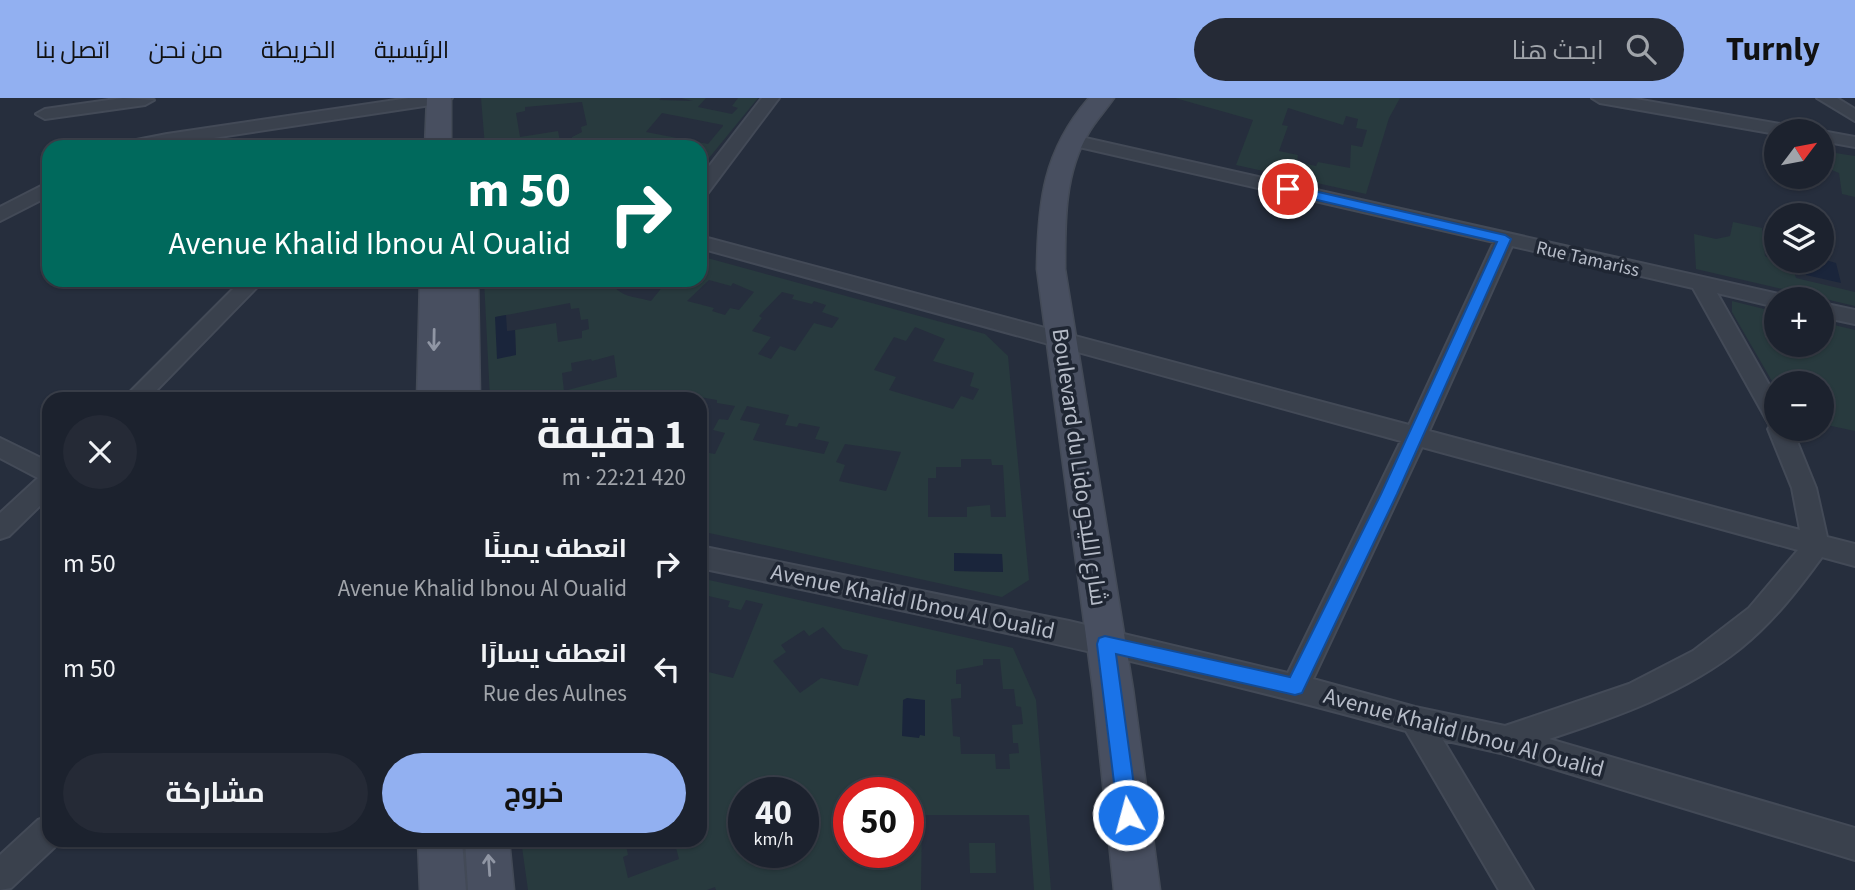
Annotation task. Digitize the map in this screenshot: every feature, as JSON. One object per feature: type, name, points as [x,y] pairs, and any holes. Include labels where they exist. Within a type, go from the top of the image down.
[{"type":"main road","points":[[438,140],[439,98]]},
{"type":"main road","points":[[460,98],[461,140]]},
{"type":"main road","name":"Boulevard du Lido شارع الليدو","points":[[1102,98],[1072,140],[1061,162],[1055,183],[1051,217],[1051,269],[1137,890]]},
{"type":"main road","points":[[433,392],[435,287]]},
{"type":"main road","points":[[463,287],[464,392]]},
{"type":"main road","points":[[440,847],[443,890]]},
{"type":"main road","points":[[488,847],[491,890]]},
{"type":"street","points":[[46,114],[138,121],[444,98]]},
{"type":"street","points":[[707,181],[771,98]]},
{"type":"street","points":[[1600,98],[1764,126]]},
{"type":"street","points":[[1825,98],[1855,116]]},
{"type":"street","points":[[1834,138],[1855,142]]},
{"type":"street","name":"Rue Tamariss","points":[[1072,140],[1764,297]]},
{"type":"street","points":[[0,215],[42,192]]},
{"type":"street","points":[[1295,687],[1415,437],[1505,239]]},
{"type":"street","points":[[707,244],[1855,555]]},
{"type":"street","points":[[1701,284],[1764,395]]},
{"type":"street","points":[[141,392],[247,287]]},
{"type":"street","points":[[1834,313],[1855,317]]},
{"type":"street","points":[[1505,740],[1632,697],[1715,652],[1757,617],[1816,545],[1804,488],[1785,441]]},
{"type":"street","points":[[0,447],[42,469]]},
{"type":"street","points":[[0,528],[42,489]]},
{"type":"street","name":"Avenue Khalid Ibnou Al Oualid","points":[[707,558],[1055,631],[1295,687],[1415,720],[1505,740],[1855,844]]},
{"type":"street","points":[[1415,720],[1517,890]]},
{"type":"street","points":[[0,877],[42,838]]},
{"type":"shaded area","points":[[481,98],[661,98],[659,100],[693,101],[681,98],[706,98],[698,107],[732,114],[738,108],[732,106],[738,98],[758,98],[707,160],[707,144],[723,125],[662,113],[646,132],[687,140],[572,140],[572,137],[582,132],[581,127],[587,125],[582,102],[525,107],[525,111],[516,113],[520,137],[558,131],[560,140],[484,140]]},
{"type":"shaded area","points":[[1175,98],[1400,98],[1389,118],[1366,194],[1236,165],[1253,120]],"holes":[[[1288,108],[1343,125],[1346,116],[1358,119],[1356,128],[1367,130],[1362,147],[1351,145],[1350,168],[1318,162],[1316,166],[1297,162],[1298,155],[1279,151],[1288,126],[1282,125]]]},
{"type":"shaded area","points":[[1834,153],[1855,156],[1855,197],[1842,194],[1839,173],[1834,171]]},
{"type":"shaded area","points":[[1733,222],[1762,228],[1764,273],[1794,273],[1796,278],[1834,287],[1773,287],[1696,269],[1694,234],[1716,239],[1730,236]]},
{"type":"shaded area","points":[[707,258],[985,334],[1008,356],[1029,580],[1002,597],[707,533],[707,453],[715,454],[725,433],[713,430],[719,419],[728,420],[735,406],[707,398],[707,392],[490,392],[484,287],[615,287],[622,293],[651,301],[662,287],[702,287],[687,301],[714,308],[712,311],[725,315],[730,308],[739,310],[754,292],[733,283],[731,286],[709,280],[707,282]],"holes":[[[782,292],[794,295],[792,299],[826,305],[822,312],[839,318],[832,328],[814,323],[795,351],[780,346],[771,359],[758,354],[771,337],[752,331],[762,318],[759,316]],[[570,303],[571,309],[579,308],[581,320],[588,319],[589,329],[582,331],[582,338],[558,342],[556,323],[515,330],[516,355],[496,317]],[[915,327],[945,339],[933,361],[974,373],[970,386],[979,389],[973,400],[961,396],[953,409],[889,390],[896,377],[874,370],[894,337],[906,341]],[[614,355],[617,377],[564,391],[562,373],[572,371],[571,363]],[[747,406],[789,415],[785,425],[797,427],[799,423],[820,427],[815,439],[829,442],[824,454],[753,440],[760,424],[740,420]],[[845,444],[901,452],[886,491],[839,481],[845,465],[836,462]],[[961,459],[991,459],[992,465],[1003,465],[1006,517],[991,517],[990,505],[967,507],[967,517],[928,517],[928,478],[936,478],[936,467],[961,467]],[[954,554],[1002,554],[1003,572],[954,571]]]},
{"type":"shaded area","points":[[1834,287],[1855,292],[1855,306],[1834,301]]},
{"type":"shaded area","points":[[1732,301],[1764,309],[1764,357],[1834,357],[1834,325],[1855,330],[1855,431],[1834,427],[1834,371],[1766,371],[1732,312]]},
{"type":"shaded area","points":[[707,580],[1013,648],[1036,700],[1051,890],[1034,890],[1029,815],[924,815],[924,777],[833,777],[833,868],[921,868],[921,890],[716,890],[715,887],[707,890],[528,890],[522,847],[626,847],[628,855],[623,857],[628,878],[679,859],[676,847],[707,847],[707,672],[733,678],[763,604],[746,600],[741,610],[728,607],[730,601],[707,596]],"holes":[[[823,627],[843,649],[868,655],[858,686],[821,678],[800,693],[773,661],[786,652],[781,645],[804,630],[809,636]],[[983,659],[1000,659],[1003,689],[1014,689],[1016,706],[1021,707],[1023,724],[1012,725],[1013,743],[1018,743],[1019,753],[1009,754],[1010,769],[996,769],[995,754],[961,754],[960,737],[953,736],[951,699],[961,698],[961,684],[956,684],[956,670],[983,665]]]},
{"type":"shaded area","points":[[969,843],[995,843],[996,873],[970,873]]},
{"type":"water","points":[[1834,262],[1841,283],[1805,273],[1834,273]]},
{"type":"water","points":[[506,315],[507,331],[515,330],[516,355],[497,359],[495,317]]},
{"type":"water","points":[[954,553],[1002,554],[1003,572],[954,571]]},
{"type":"water","points":[[903,700],[925,700],[925,736],[902,736]]},
{"type":"route","points":[[1128,815],[1105,644],[1295,687],[1389,494],[1505,239],[1288,189]]}]
